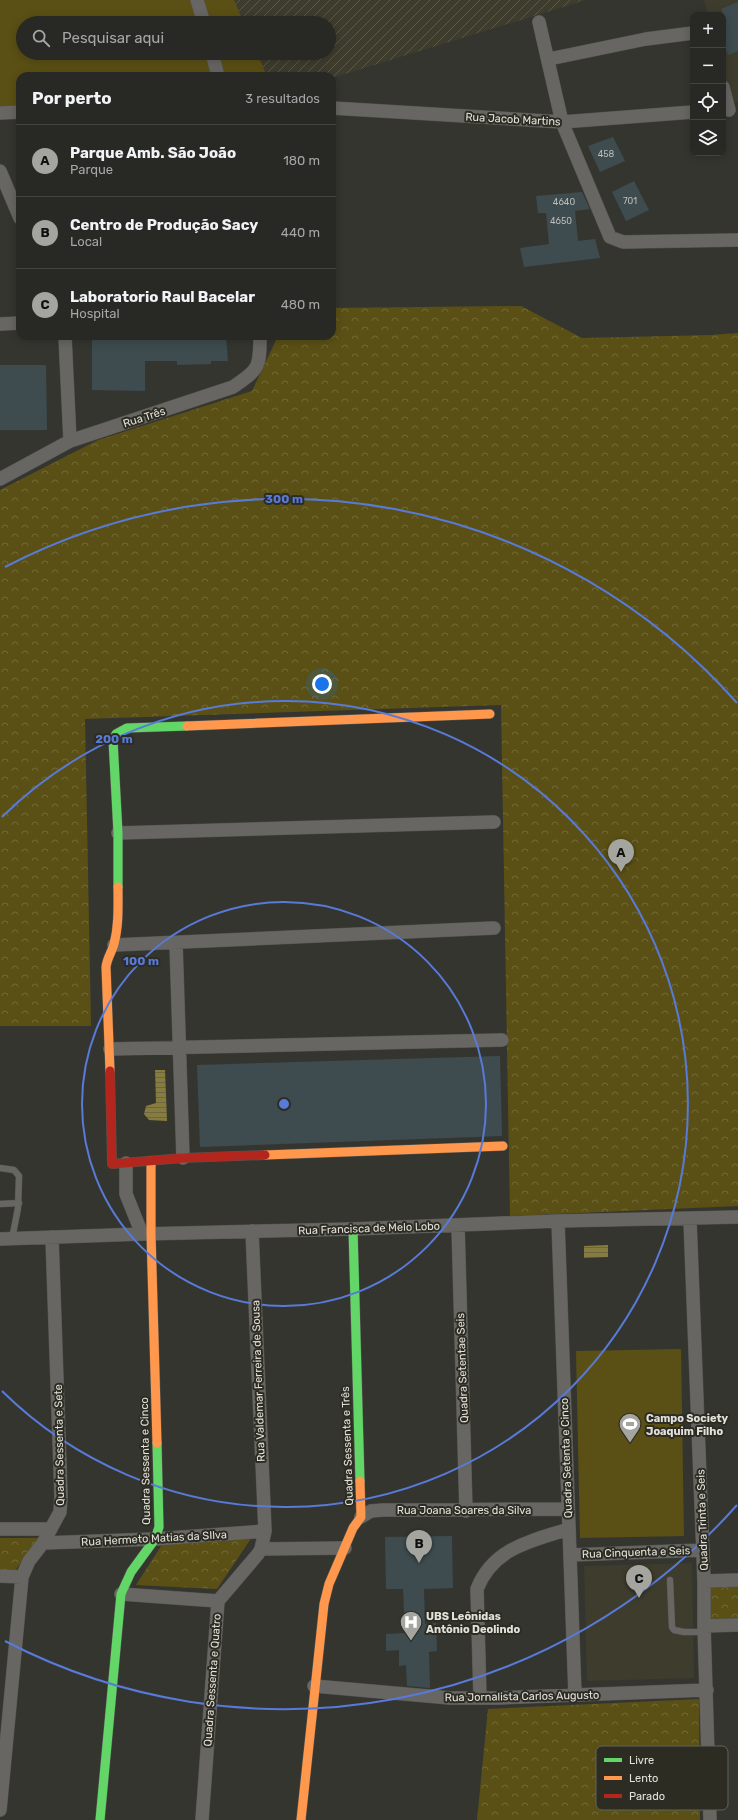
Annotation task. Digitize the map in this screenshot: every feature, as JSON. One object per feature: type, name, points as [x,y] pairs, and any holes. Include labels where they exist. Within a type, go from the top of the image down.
[{"type":"street","points":[[197,0],[202,16]]},
{"type":"street","points":[[539,22],[562,122],[610,237],[616,240],[635,242],[738,240]]},
{"type":"street","points":[[548,59],[646,39],[690,33]]},
{"type":"street","points":[[214,60],[217,72]]},
{"type":"street","points":[[726,96],[730,110]]},
{"type":"street","name":"Rua Jacob Martins","points":[[336,108],[562,122],[690,112]]},
{"type":"street","points":[[0,113],[16,112]]},
{"type":"street","points":[[0,171],[16,209]]},
{"type":"street","points":[[0,324],[16,323]]},
{"type":"street","points":[[65,340],[70,441]]},
{"type":"street","name":"Rua Três","points":[[0,479],[70,441],[233,387],[253,373],[260,357],[260,340]]},
{"type":"street","points":[[490,714],[127,728],[116,734],[114,740],[118,833],[118,923],[114,945],[106,959],[106,967],[110,1049],[112,1164],[183,1158],[503,1146]]},
{"type":"street","points":[[118,833],[494,822]]},
{"type":"street","points":[[114,945],[494,928]]},
{"type":"street","points":[[176,943],[183,1158]]},
{"type":"street","points":[[110,1049],[502,1040]]},
{"type":"street","name":"Quadra Sessenta e Cinco","points":[[100,1820],[121,1594],[131,1572],[155,1539],[160,1527],[146,1234],[151,1161]]},
{"type":"street","points":[[126,1163],[126,1194],[146,1234]]},
{"type":"street","name":"Rua Francisca de Melo Lobo","points":[[6,1239],[52,1236],[353,1229],[558,1221],[738,1218]]},
{"type":"street","name":"Quadra Trinta e Seis","points":[[690,1220],[703,1550],[708,1746]]},
{"type":"street","name":"Quadra Setenta e Cinco","points":[[558,1221],[575,1695]]},
{"type":"street","name":"Quadra Setentae Seis","points":[[458,1225],[466,1511]]},
{"type":"street","name":"Quadra Sessenta e Três","points":[[301,1820],[314,1686],[324,1604],[329,1584],[353,1528],[361,1517],[353,1229]]},
{"type":"street","name":"Rua Valdemar Ferreira de Sousa","points":[[252,1231],[264,1531]]},
{"type":"street","name":"Quadra Sessenta e Sete","points":[[0,1810],[22,1577],[60,1512],[61,1496],[52,1236]]},
{"type":"street","name":"Rua Joana Soares da Silva","points":[[361,1517],[371,1511],[383,1510],[466,1511],[568,1509]]},
{"type":"street","points":[[0,1529],[51,1529]]},
{"type":"street","points":[[480,1698],[477,1589],[481,1577],[498,1558],[516,1546],[569,1529]]},
{"type":"street","points":[[264,1531],[261,1549],[345,1548]]},
{"type":"street","name":"Rua Hermeto Matias da SIlva","points":[[43,1543],[155,1539],[264,1531]]},
{"type":"street","name":"Quadra Sessenta e Quatro","points":[[202,1820],[218,1601],[261,1549]]},
{"type":"street","name":"Rua Cinquenta e Seis","points":[[570,1554],[703,1550]]},
{"type":"street","points":[[0,1576],[22,1577]]},
{"type":"street","points":[[704,1581],[738,1580]]},
{"type":"street","points":[[121,1594],[218,1601]]},
{"type":"street","points":[[704,1629],[738,1625]]},
{"type":"street","name":"Rua Jornalista Carlos Augusto","points":[[314,1686],[419,1696],[480,1698],[707,1690]]},
{"type":"street","name":"Quadra Trinta e Seis","points":[[710,1810],[710,1820]]},
{"type":"lane","points":[[0,1168],[14,1170],[19,1176],[18,1203],[6,1239]]},
{"type":"lane","points":[[0,1204],[18,1203]]},
{"type":"lane","points":[[670,1580],[672,1626],[674,1630],[684,1632],[704,1629]]},
{"type":"shaded area","points":[[233,0],[586,0],[336,77],[336,72],[265,72],[260,60],[336,60],[336,16],[241,16]]},
{"type":"shaded area","points":[[704,0],[738,0],[738,102],[730,103],[726,87],[726,12],[707,12]]},
{"type":"shaded area","points":[[155,1070],[165,1070],[167,1121],[149,1120],[144,1114],[146,1106],[156,1103]]},
{"type":"shaded area","points":[[608,1245],[608,1257],[584,1258],[584,1246]]},
{"type":"shaded area","points":[[692,1563],[694,1678],[587,1681],[584,1566]]},
{"type":"green space","points":[[0,0],[234,0],[241,16],[16,16],[16,60],[260,60],[265,72],[16,72],[16,109],[0,111]]},
{"type":"green space","points":[[521,306],[582,338],[738,333],[738,1206],[510,1216],[501,705],[85,719],[91,1026],[0,1026],[0,490],[98,440],[252,391],[276,340],[336,340],[336,308]]},
{"type":"green space","name":"Campo Society Joaquim Filho","points":[[681,1349],[684,1536],[580,1538],[576,1351]]},
{"type":"green space","points":[[254,1534],[217,1589],[136,1585],[165,1540]]},
{"type":"green space","points":[[0,1538],[38,1538],[9,1580],[0,1580]]},
{"type":"green space","points":[[738,1586],[738,1623],[710,1623],[709,1587]]},
{"type":"green space","points":[[699,1699],[699,1746],[596,1746],[596,1810],[700,1810],[700,1820],[477,1820],[488,1709]]},
{"type":"building","points":[[738,2],[738,51],[728,55],[726,51],[726,12],[722,12],[721,9]]},
{"type":"building","points":[[613,137],[625,161],[600,172],[588,146]]},
{"type":"building","points":[[634,181],[649,210],[626,221],[612,192]]},
{"type":"building","points":[[582,192],[590,209],[575,211],[578,241],[595,239],[600,258],[524,267],[520,248],[549,244],[546,213],[538,213],[536,196]]},
{"type":"building","points":[[92,340],[226,340],[228,361],[211,361],[211,364],[177,365],[177,361],[145,361],[145,391],[92,390]]},
{"type":"building","points":[[0,365],[46,365],[47,430],[0,430]]},
{"type":"building","points":[[500,1056],[502,1136],[200,1147],[197,1065]]},
{"type":"building","points":[[452,1536],[453,1588],[424,1589],[425,1624],[436,1623],[437,1651],[429,1652],[430,1688],[407,1686],[406,1665],[399,1666],[399,1650],[386,1651],[386,1634],[405,1633],[403,1589],[386,1589],[385,1537]]},
{"type":"traffic: fast","points":[[118,887],[118,833],[113,740],[116,734],[127,728],[187,726]]},
{"type":"traffic: fast","points":[[353,1229],[360,1481]]},
{"type":"traffic: fast","points":[[100,1820],[121,1594],[131,1572],[155,1539],[159,1527],[157,1443]]},
{"type":"traffic: slow","points":[[187,726],[490,714]]},
{"type":"traffic: slow","points":[[110,1071],[106,967],[117,930],[118,887]]},
{"type":"traffic: slow","points":[[265,1155],[503,1146]]},
{"type":"traffic: slow","points":[[151,1161],[151,1234],[157,1443]]},
{"type":"traffic: slow","points":[[301,1820],[324,1604],[329,1584],[353,1528],[361,1517],[360,1481]]},
{"type":"traffic: jam","points":[[110,1071],[112,1164],[183,1158],[265,1155]]},
{"type":"place","name":"Parque Amb. São João","points":[[621,872]]},
{"type":"place","name":"Campo Society Joaquim Filho","points":[[630,1444]]},
{"type":"place","name":"Centro de Produção Sacy","points":[[419,1563]]},
{"type":"place","name":"Laboratorio Raul Bacelar","points":[[639,1598]]},
{"type":"place","name":"UBS Leônidas Antônio Deolindo","points":[[411,1642]]}]
